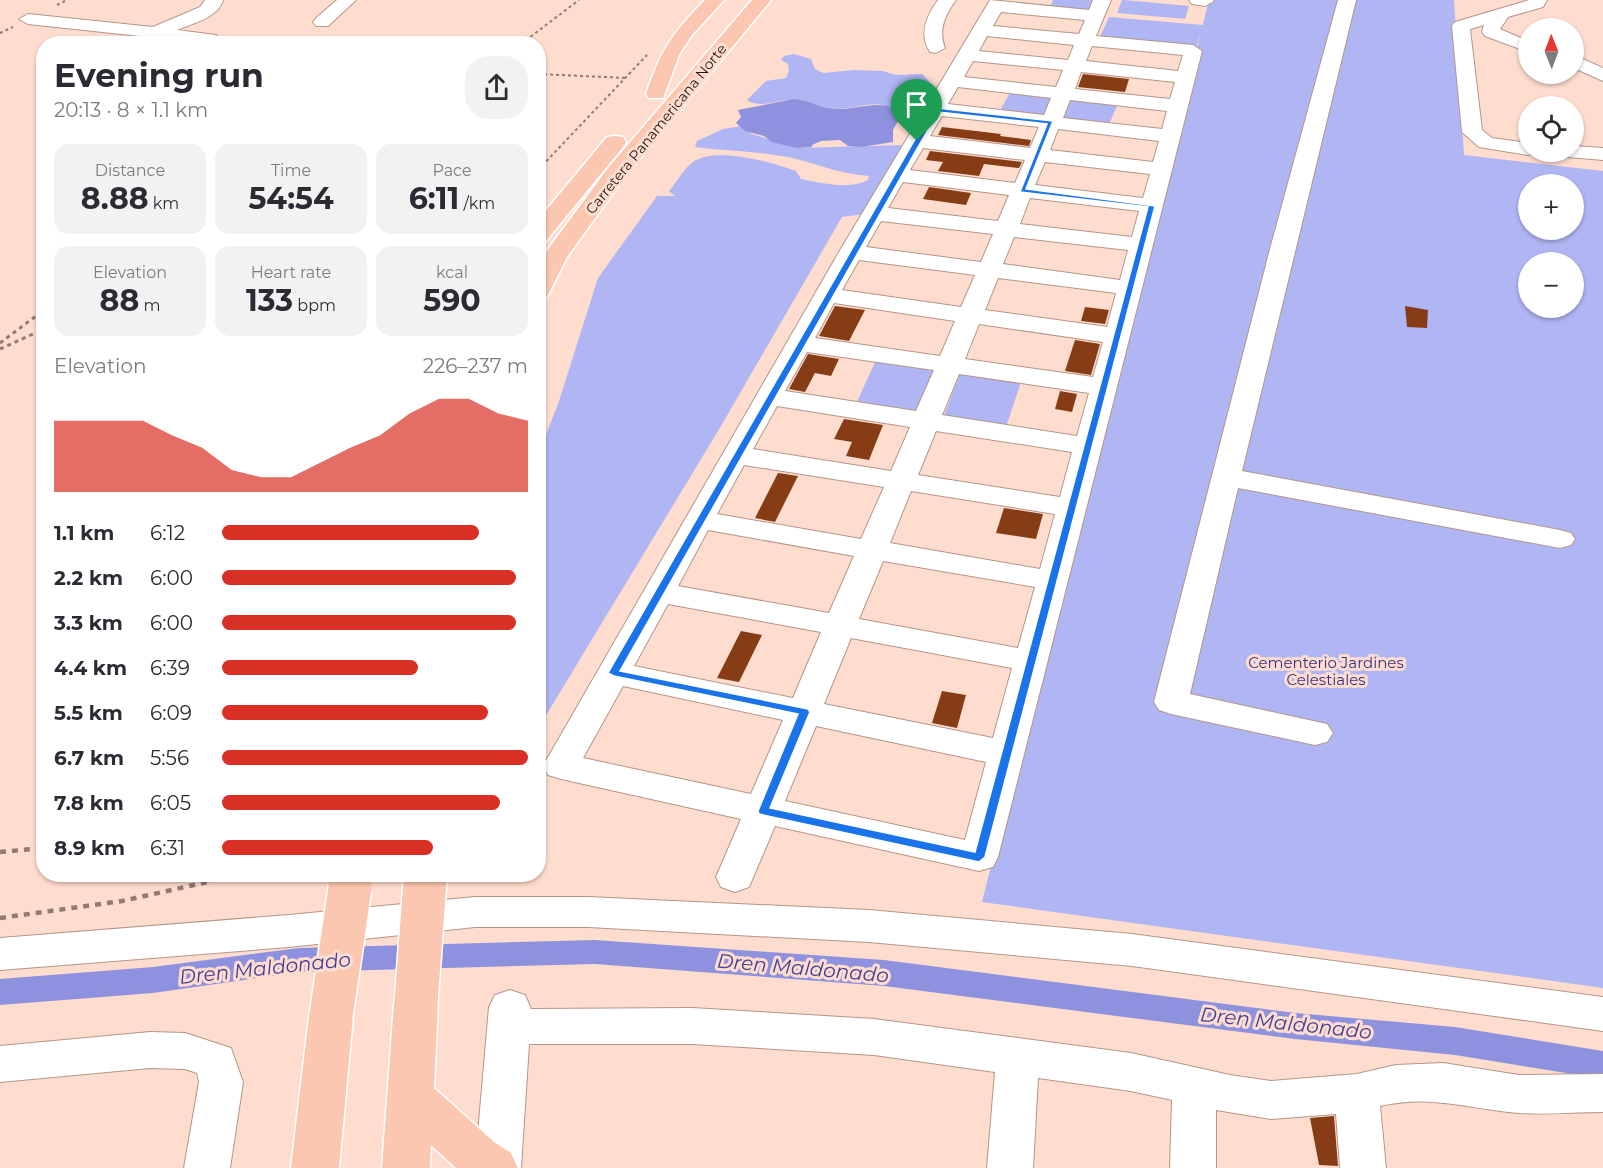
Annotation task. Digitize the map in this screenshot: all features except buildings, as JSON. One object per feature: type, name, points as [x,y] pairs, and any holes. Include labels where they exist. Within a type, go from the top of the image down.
[{"type":"highway","points":[[656,94],[670,53],[685,31],[715,0]]},
{"type":"highway","name":"Carretera Panamericana Norte","points":[[641,111],[738,0]]},
{"type":"highway","name":"Carretera Panamericana Norte","points":[[546,276],[555,257],[616,173],[762,0]]},
{"type":"highway","name":"Carretera Panamericana Norte","points":[[546,226],[627,128]]},
{"type":"highway","points":[[315,1168],[331,1016],[351,882]]},
{"type":"highway","points":[[406,1168],[425,882]]},
{"type":"highway","points":[[409,1095],[477,1156],[496,1168]]},
{"type":"street","points":[[154,33],[206,11],[212,7],[214,0]]},
{"type":"street","points":[[322,22],[347,0]]},
{"type":"street","points":[[936,48],[932,36],[939,10],[947,0]]},
{"type":"street","points":[[1198,0],[1205,1]]},
{"type":"street","points":[[1315,733],[1171,702],[1225,477],[1347,0]]},
{"type":"street","points":[[997,3],[1094,19],[1193,51],[979,857],[561,766],[826,295],[997,3]]},
{"type":"street","points":[[1518,148],[1486,143],[1472,132],[1461,26],[1496,14],[1538,8]]},
{"type":"street","points":[[1496,14],[1499,17],[1498,22],[1491,27],[1491,32],[1518,43]]},
{"type":"street","points":[[28,19],[182,36]]},
{"type":"street","points":[[981,30],[1094,19]]},
{"type":"street","points":[[735,878],[1094,19]]},
{"type":"street","points":[[967,55],[1186,77]]},
{"type":"street","points":[[1584,66],[1603,75]]},
{"type":"street","points":[[952,81],[1179,106]]},
{"type":"street","points":[[936,110],[1172,136]]},
{"type":"street","points":[[917,141],[1162,169]]},
{"type":"street","points":[[1584,153],[1603,154]]},
{"type":"street","points":[[896,175],[1152,206]]},
{"type":"street","points":[[874,213],[1141,245]]},
{"type":"street","points":[[851,252],[1130,288]]},
{"type":"street","points":[[826,295],[1117,336]]},
{"type":"street","points":[[799,343],[1104,387]]},
{"type":"street","points":[[769,397],[1088,446]]},
{"type":"street","points":[[736,455],[1072,508]]},
{"type":"street","points":[[1225,477],[1560,539]]},
{"type":"street","points":[[700,520],[1053,581]]},
{"type":"street","points":[[659,592],[1032,661]]},
{"type":"street","points":[[614,673],[1008,754]]},
{"type":"street","points":[[0,954],[289,931],[475,912],[588,912],[869,926],[1120,949],[1603,1014]]},
{"type":"street","points":[[496,1168],[509,1016],[874,1037],[1131,1072],[1271,1100],[1357,1093],[1396,1084],[1443,1082],[1520,1094],[1603,1093]]},
{"type":"street","points":[[0,1064],[150,1050],[185,1051],[216,1061],[221,1082],[207,1168]]},
{"type":"street","points":[[1010,1168],[1018,1055]]},
{"type":"street","points":[[1193,1168],[1194,1086]]},
{"type":"street","points":[[1357,1093],[1363,1168]]},
{"type":"path","points":[[532,36],[579,0]]},
{"type":"path","points":[[546,162],[651,52]]},
{"type":"path","points":[[546,74],[627,78]]},
{"type":"path","points":[[0,343],[36,316]]},
{"type":"path","points":[[0,350],[36,333]]},
{"type":"path","points":[[0,852],[36,849]]},
{"type":"path","points":[[0,918],[122,901],[208,882]]},
{"type":"green space","points":[[1053,0],[1095,0],[1090,14],[1049,10]]},
{"type":"green space","points":[[1122,0],[1189,6],[1185,19],[1117,13]]},
{"type":"green space","name":"Cementerio Jardines Celestiales","points":[[1209,0],[1454,0],[1464,155],[1603,171],[1603,988],[982,902]]},
{"type":"green space","points":[[1109,17],[1203,25],[1196,48],[1099,39]]},
{"type":"green space","points":[[794,54],[811,59],[815,69],[823,73],[854,70],[883,71],[896,75],[922,74],[929,81],[923,97],[904,115],[895,109],[879,104],[837,109],[796,100],[759,104],[747,100],[766,81],[786,78],[789,71],[788,64],[781,60],[784,56]]},
{"type":"green space","points":[[1012,89],[1054,94],[1042,119],[998,114]]},
{"type":"green space","points":[[1073,96],[1119,101],[1108,127],[1061,121]]},
{"type":"green space","points":[[742,126],[752,134],[797,148],[904,145],[864,214],[842,217],[721,426],[546,715],[546,435],[598,278],[657,196],[675,196],[669,191],[689,165],[703,157],[729,155],[758,160],[796,171],[801,179],[826,184],[852,185],[868,180],[869,176],[837,171],[788,157],[695,147],[697,141],[723,129]]},
{"type":"green space","points":[[877,358],[938,367],[918,415],[855,406]]},
{"type":"green space","points":[[961,371],[1022,379],[1006,427],[943,418]]},
{"type":"shaded area","points":[[794,99],[835,109],[882,105],[898,110],[906,117],[898,121],[893,130],[893,142],[861,147],[848,146],[840,140],[821,141],[812,147],[797,148],[772,142],[764,136],[745,131],[736,123],[741,117],[738,110]]},
{"type":"waterway","name":"Dren Maldonado","points":[[0,992],[153,980],[299,960],[595,952],[884,973],[1295,1026],[1455,1041],[1603,1065]]},
{"type":"route","points":[[936,110],[1050,122],[1022,190],[1152,206],[979,857],[763,811],[804,712],[614,673],[826,295],[917,141],[936,110]]}]
